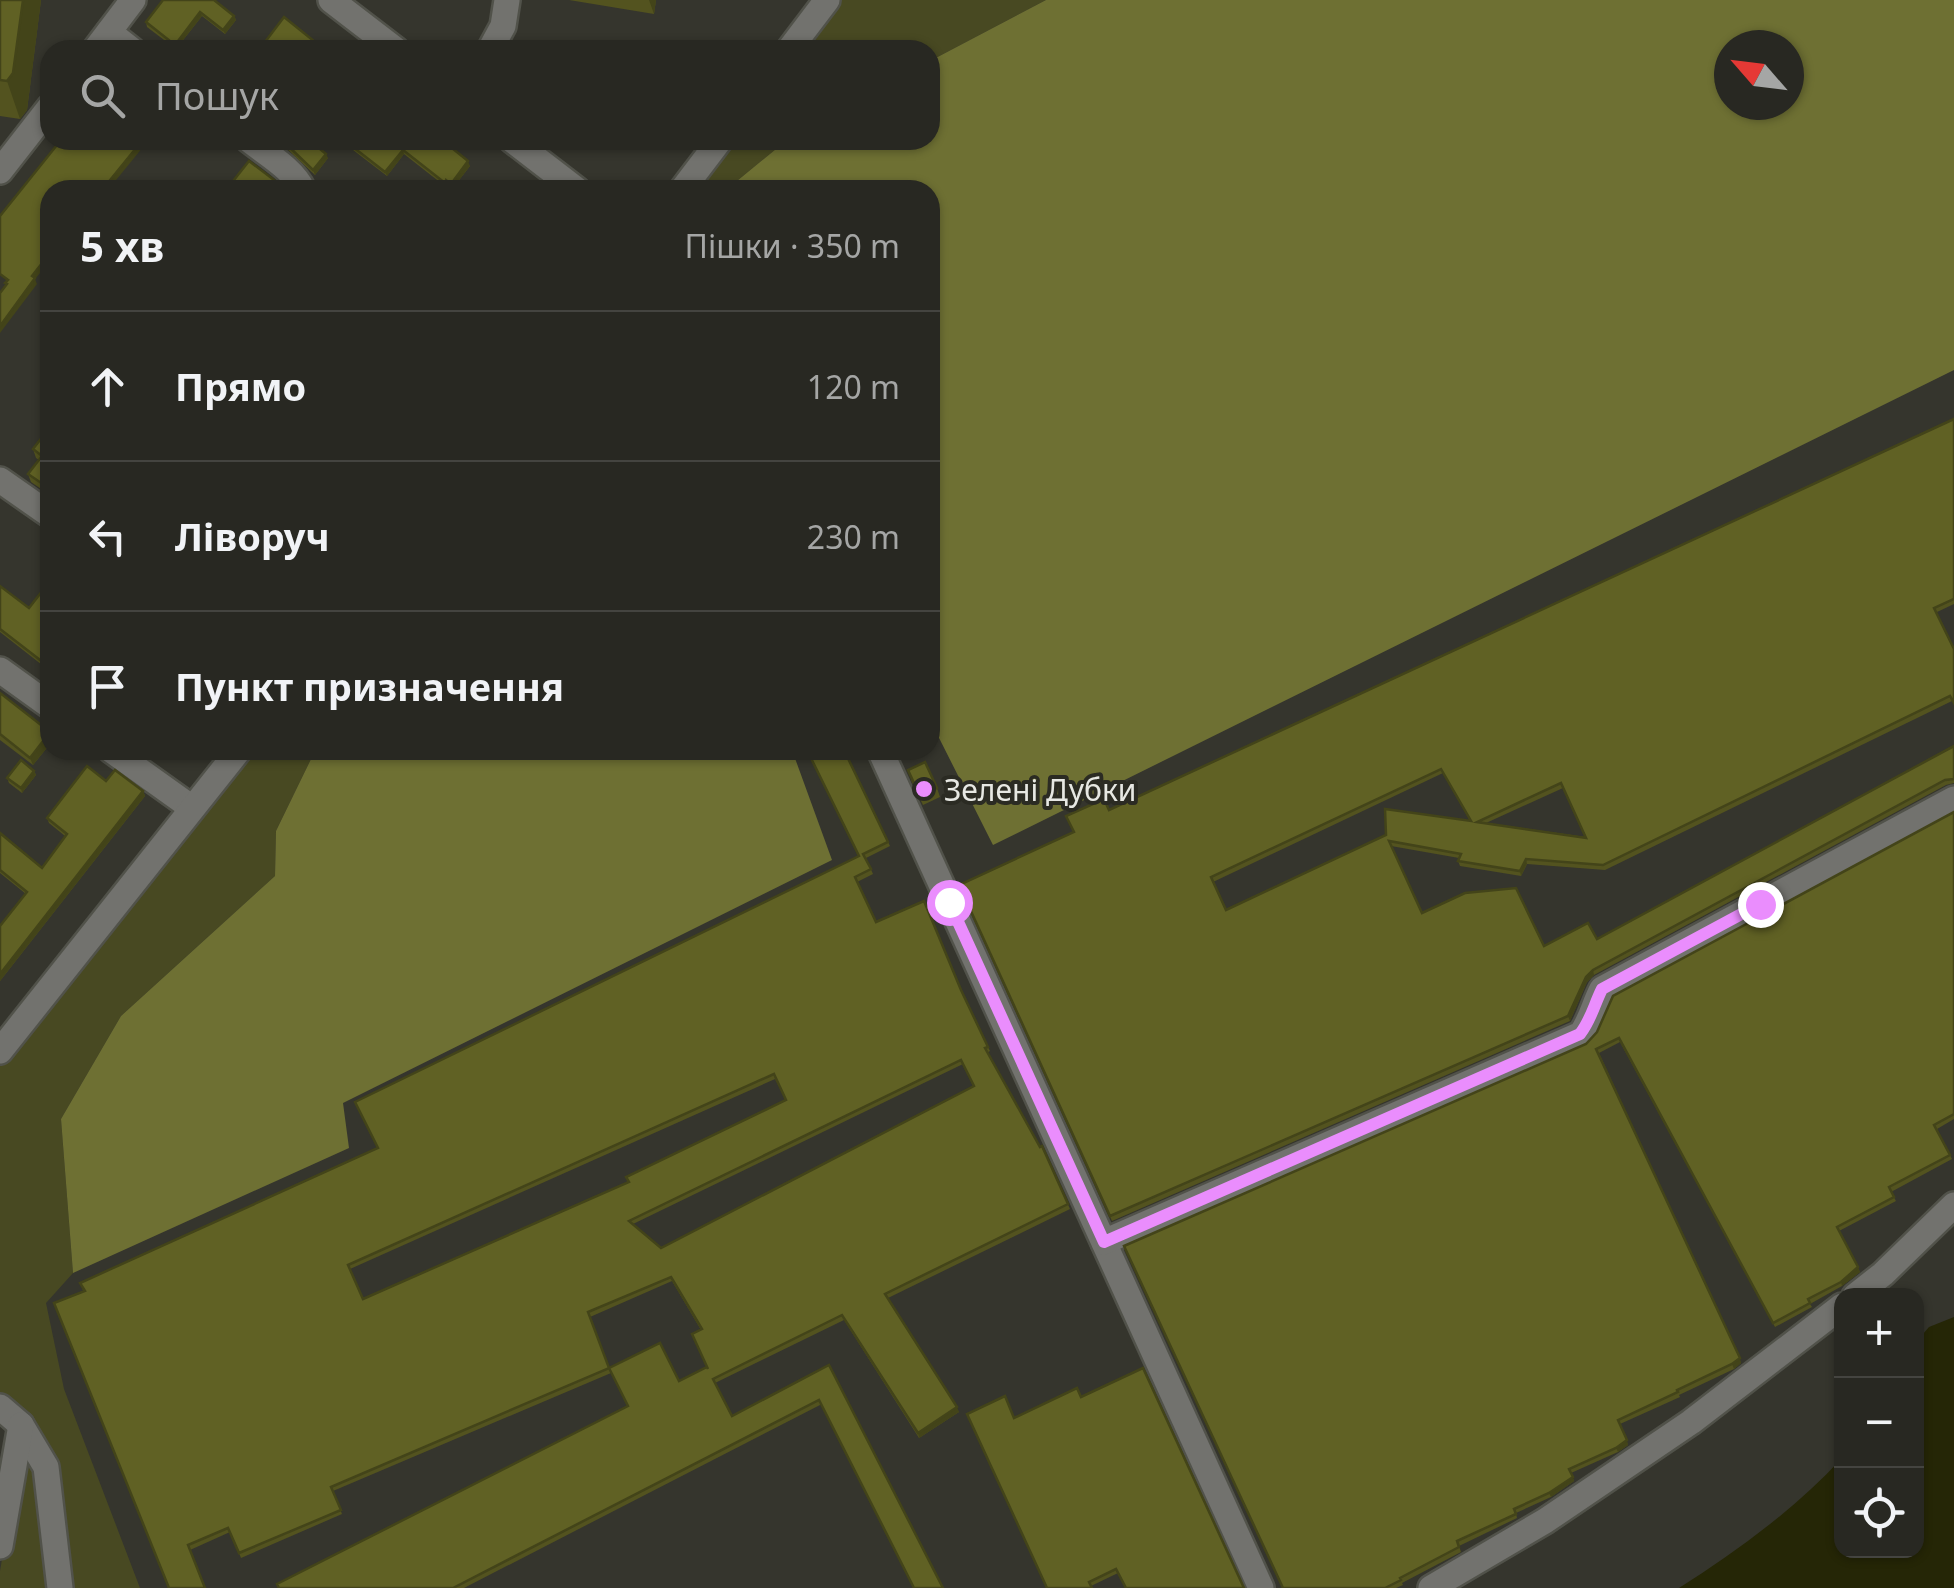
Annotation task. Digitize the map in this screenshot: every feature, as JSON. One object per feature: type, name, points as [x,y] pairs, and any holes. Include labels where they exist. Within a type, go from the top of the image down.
[{"type":"street","points":[[103,40],[134,0]]},
{"type":"street","points":[[331,0],[383,40]]},
{"type":"street","points":[[495,40],[503,26],[507,0]]},
{"type":"street","points":[[796,40],[827,0]]},
{"type":"street","points":[[0,171],[40,120]]},
{"type":"street","points":[[262,150],[297,180]]},
{"type":"street","points":[[525,150],[564,180]]},
{"type":"street","points":[[690,180],[712,150]]},
{"type":"street","points":[[0,480],[40,507]]},
{"type":"street","points":[[0,670],[40,699]]},
{"type":"street","points":[[125,760],[192,808]]},
{"type":"street","points":[[0,1050],[231,760]]},
{"type":"street","points":[[885,760],[1261,1588]]},
{"type":"street","points":[[1104,1242],[1580,1034],[1591,1020],[1602,989],[1954,799]]},
{"type":"street","points":[[1866,1288],[1954,1205]]},
{"type":"street","points":[[1431,1588],[1545,1520],[1691,1422],[1834,1312]]},
{"type":"street","points":[[0,1407],[21,1426],[46,1467],[60,1588]]},
{"type":"street","points":[[0,1546],[21,1426]]},
{"type":"shaded area","points":[[827,0],[1046,0],[940,56],[940,40],[797,40]]},
{"type":"shaded area","points":[[1046,0],[1954,0],[1954,370],[993,845],[940,740],[940,180],[738,180],[775,150],[940,150],[940,56]]},
{"type":"shaded area","points":[[712,150],[775,150],[738,180],[690,180]]},
{"type":"shaded area","points":[[231,760],[311,760],[276,831],[275,876],[121,1016],[61,1119],[73,1273],[46,1303],[64,1389],[140,1588],[60,1588],[41,1473],[51,1588],[0,1588],[20,1453],[0,1407],[0,1051]]},
{"type":"shaded area","points":[[311,760],[796,760],[832,860],[343,1103],[349,1148],[73,1273],[61,1119],[121,1016],[275,876],[276,831]]},
{"type":"shaded area","points":[[1954,1317],[1954,1588],[1679,1588],[1764,1528],[1834,1466],[1834,1558],[1924,1558],[1924,1333]]},
{"type":"building","points":[[0,0],[23,0],[13,73],[7,81],[0,80]]},
{"type":"building","points":[[163,0],[214,0],[234,16],[223,30],[200,12],[179,40],[169,40],[146,22]]},
{"type":"building","points":[[284,17],[313,40],[267,40]]},
{"type":"building","points":[[53,150],[134,150],[110,180],[40,180],[40,266],[0,326],[0,293],[8,280],[0,274],[0,216]]},
{"type":"building","points":[[292,150],[321,150],[326,154],[313,170]]},
{"type":"building","points":[[357,150],[403,150],[385,172]]},
{"type":"building","points":[[403,150],[454,150],[468,161],[454,180],[441,180]]},
{"type":"building","points":[[249,161],[274,180],[234,180]]},
{"type":"building","points":[[1954,419],[1954,599],[1934,608],[1954,649],[1954,703],[1950,696],[1603,865],[1526,859],[1520,871],[1458,861],[1461,854],[1389,841],[1422,913],[1465,893],[1516,888],[1544,946],[1588,923],[1597,939],[1954,746],[1954,779],[1945,780],[1593,970],[1568,1016],[1110,1216],[959,885],[1074,832],[1066,816],[1104,799],[1109,810]],"holes":[[[1441,769],[1471,821],[1385,809],[1386,835],[1226,910],[1211,877]],[[1561,783],[1586,838],[1477,822]]]},
{"type":"building","points":[[40,459],[40,482],[28,474]]},
{"type":"building","points":[[0,586],[29,608],[40,594],[40,660],[0,629]]},
{"type":"building","points":[[0,693],[40,724],[40,745],[30,758],[0,734]]},
{"type":"building","points":[[21,760],[34,771],[21,788],[7,778]]},
{"type":"building","points":[[812,760],[849,760],[888,842],[863,854],[871,869],[855,877],[876,922],[924,901],[988,1047],[985,1048],[1042,1146],[1068,1204],[885,1294],[957,1407],[918,1433],[842,1315],[713,1379],[732,1416],[829,1365],[943,1588],[914,1588],[819,1400],[453,1588],[279,1588],[277,1584],[628,1406],[609,1368],[331,1487],[341,1510],[239,1553],[228,1528],[188,1545],[205,1588],[169,1588],[54,1303],[85,1291],[80,1283],[378,1148],[355,1102],[859,856]],"holes":[[[961,1060],[974,1086],[661,1248],[629,1221]],[[774,1074],[786,1100],[626,1177],[629,1182],[363,1299],[348,1265]],[[671,1277],[702,1329],[692,1334],[708,1369],[679,1381],[660,1343],[609,1368],[588,1312]]]},
{"type":"building","points":[[925,762],[937,788],[920,796],[908,770]]},
{"type":"building","points":[[87,766],[106,781],[115,770],[143,791],[0,974],[0,926],[27,892],[0,870],[0,833],[42,868],[67,834],[47,818]]},
{"type":"building","points":[[1954,812],[1954,1114],[1934,1125],[1950,1155],[1889,1187],[1894,1197],[1837,1227],[1858,1267],[1841,1282],[1808,1299],[1810,1303],[1773,1323],[1619,1038],[1596,1049],[1740,1358],[1618,1420],[1627,1440],[1569,1469],[1573,1477],[1549,1493],[1514,1509],[1516,1514],[1457,1541],[1459,1547],[1401,1580],[1385,1588],[1283,1588],[1124,1246],[1586,1044],[1597,1032],[1613,996]]},
{"type":"building","points":[[1143,1368],[1244,1588],[1126,1588],[1116,1569],[1089,1582],[1092,1588],[1047,1588],[967,1414],[1005,1396],[1014,1418],[1077,1388],[1081,1397]]},
{"type":"place","name":"Зелені Дубки","points":[[924,789]]},
{"type":"route","points":[[949,902],[1104,1242],[1580,1034],[1591,1020],[1602,989],[1760,904]]}]
